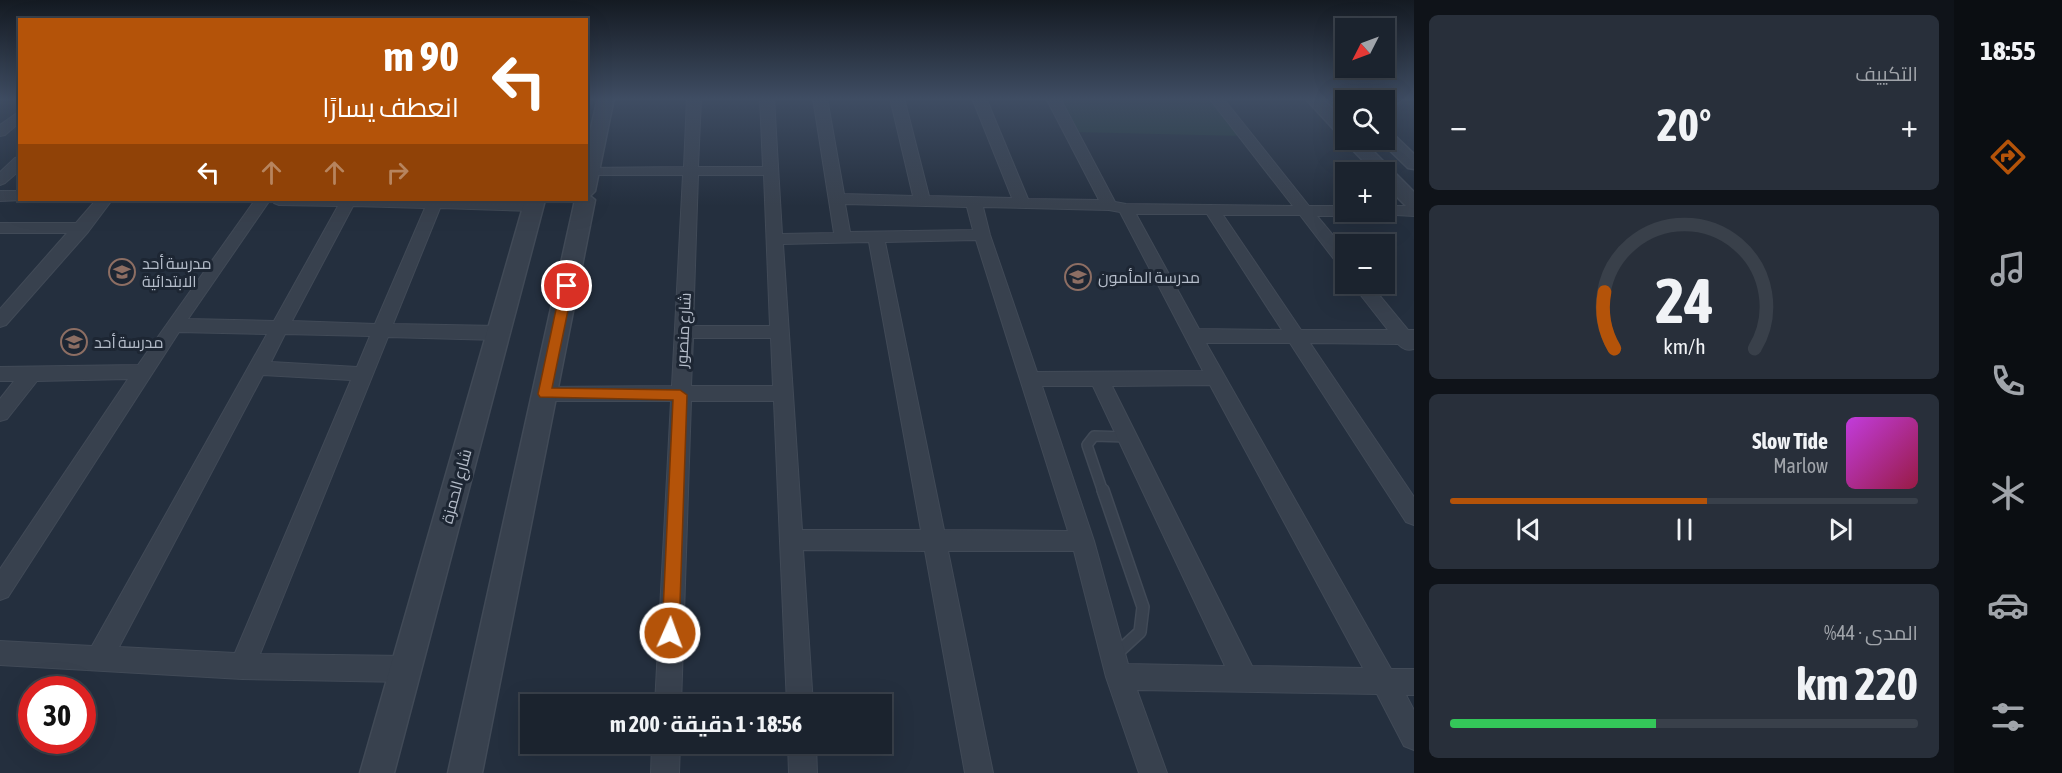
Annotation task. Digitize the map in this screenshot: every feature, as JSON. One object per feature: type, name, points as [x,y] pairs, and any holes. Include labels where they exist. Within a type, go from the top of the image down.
[{"type":"street","points":[[588,183],[591,171],[591,150],[596,134]]},
{"type":"street","name":"شارع منصور","points":[[668,694],[693,134]]},
{"type":"street","points":[[769,134],[799,694]]},
{"type":"street","points":[[826,134],[843,238]]},
{"type":"street","points":[[906,134],[922,201]]},
{"type":"street","points":[[994,134],[1022,203]]},
{"type":"street","points":[[1075,134],[1217,378],[1414,736]]},
{"type":"street","points":[[1244,134],[1335,249]]},
{"type":"street","points":[[1395,146],[1410,160]]},
{"type":"street","points":[[1362,150],[1374,162]]},
{"type":"street","points":[[1368,156],[1410,160]]},
{"type":"street","points":[[0,180],[18,163]]},
{"type":"street","points":[[591,171],[771,171]]},
{"type":"street","points":[[1395,184],[1414,203]]},
{"type":"street","points":[[0,196],[18,196]]},
{"type":"street","points":[[838,199],[1212,210],[1335,211]]},
{"type":"street","points":[[0,321],[103,201]]},
{"type":"street","points":[[0,589],[174,325],[261,201]]},
{"type":"street","points":[[314,201],[534,203]]},
{"type":"street","points":[[242,666],[435,201]]},
{"type":"street","points":[[465,773],[585,201]]},
{"type":"street","points":[[99,658],[348,202]]},
{"type":"street","points":[[974,202],[982,235],[1083,541],[1116,667],[1153,773]]},
{"type":"street","name":"شارع الحمزة","points":[[377,773],[534,203]]},
{"type":"street","points":[[1212,210],[1414,515]]},
{"type":"street","points":[[1395,211],[1414,211]]},
{"type":"street","points":[[0,228],[82,228]]},
{"type":"street","points":[[774,238],[982,235]]},
{"type":"street","points":[[876,238],[979,773]]},
{"type":"street","points":[[1369,294],[1410,342]]},
{"type":"street","points":[[174,325],[498,333]]},
{"type":"street","points":[[683,332],[780,333]]},
{"type":"street","points":[[1193,336],[1296,336],[1410,342]]},
{"type":"street","points":[[258,368],[363,374]]},
{"type":"street","points":[[0,374],[143,372]]},
{"type":"street","points":[[0,413],[31,374]]},
{"type":"street","points":[[1029,379],[1217,378]]},
{"type":"street","points":[[1099,379],[1245,679]]},
{"type":"street","points":[[544,394],[783,393]]},
{"type":"street","points":[[790,540],[1083,541]]},
{"type":"street","points":[[0,653],[242,666],[405,669]]},
{"type":"street","points":[[1116,667],[1245,679],[1414,682]]},
{"type":"street","points":[[665,773],[666,754]]},
{"type":"street","points":[[802,754],[803,773]]},
{"type":"lane","points":[[1116,667],[1140,632],[1143,607],[1087,445],[1094,436],[1127,437]]},
{"type":"green space","points":[[1160,134],[1241,134],[1242,136]]},
{"type":"place","name":"مدرسة أحد الابتدائية","points":[[122,272]]},
{"type":"place","name":"مدرسة المأمون","points":[[1078,277]]},
{"type":"place","name":"مدرسة أحد","points":[[74,342]]},
{"type":"route","points":[[567,286],[544,394],[680,395],[670,633]]}]
